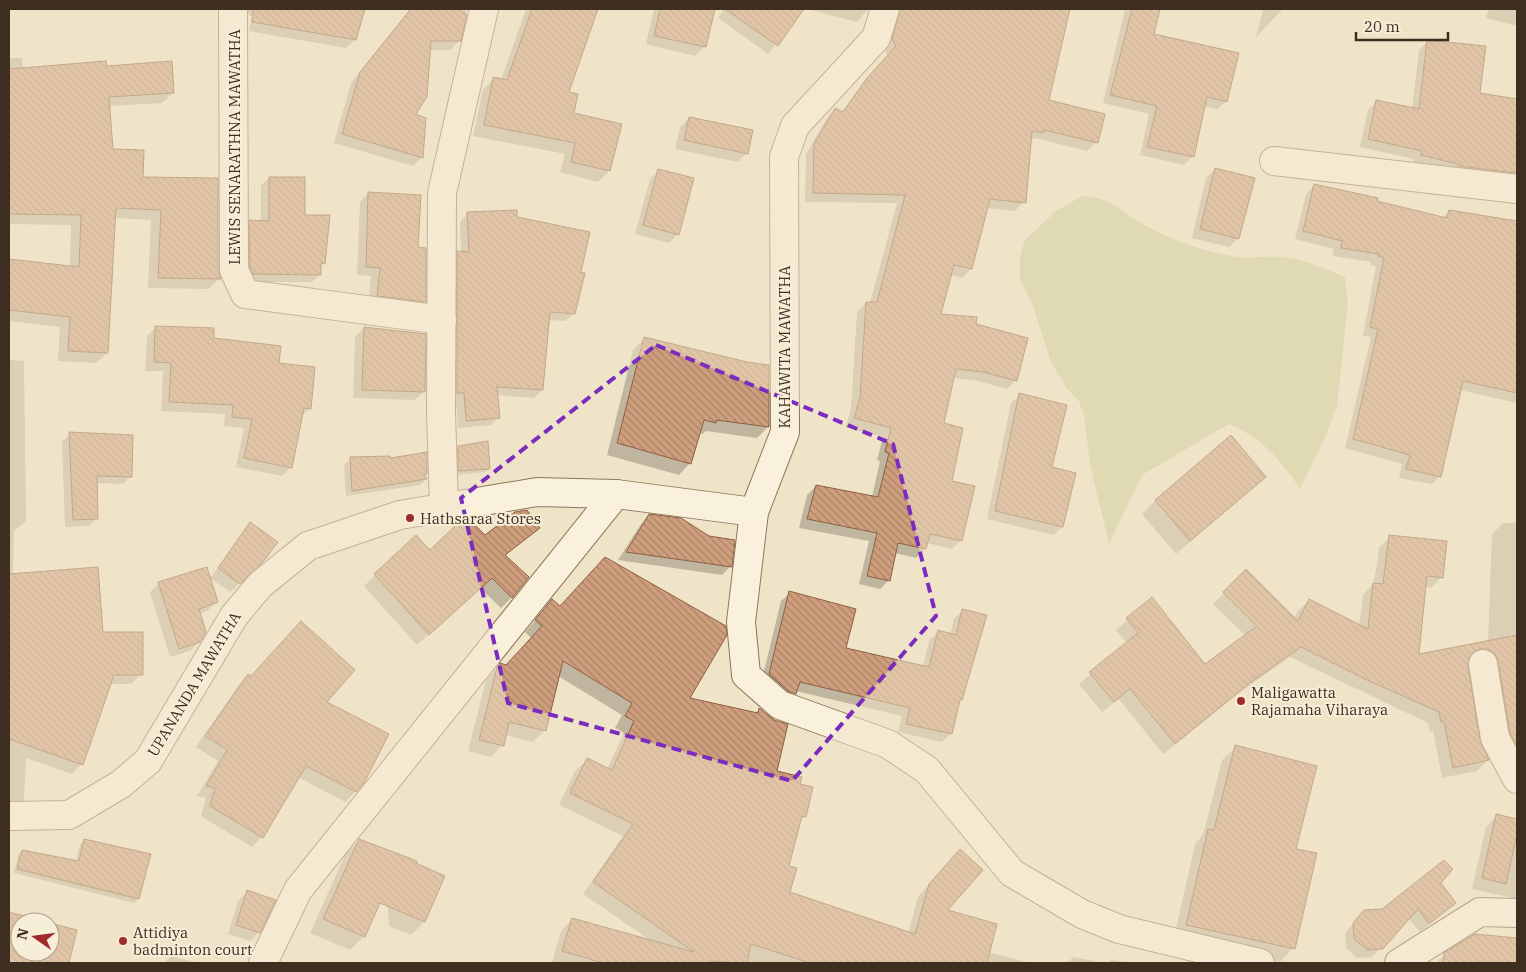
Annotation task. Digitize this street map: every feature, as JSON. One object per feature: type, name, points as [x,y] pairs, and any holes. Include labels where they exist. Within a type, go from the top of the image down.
[{"type":"street","name":"LEWIS SENARATHNA MAWATHA","points":[[233,9],[234,270],[245,294],[442,320]]},
{"type":"street","points":[[444,507],[442,193],[484,9]]},
{"type":"street","name":"KAHAWITA MAWATHA","points":[[885,9],[876,38],[796,126],[784,157],[785,432],[754,512],[741,622],[746,675],[780,705],[888,744],[927,770],[1012,873],[1082,914],[1119,929],[1260,963]]},
{"type":"street","points":[[1274,161],[1517,189]]},
{"type":"street","name":"UPANANDA MAWATHA","points":[[9,816],[68,815],[121,784],[148,760],[234,616],[260,585],[308,546],[400,515],[537,492],[616,494],[754,512]]},
{"type":"street","points":[[263,963],[298,890],[616,494]]},
{"type":"street","points":[[1482,664],[1495,738],[1517,779]]},
{"type":"street","points":[[1399,963],[1480,912],[1517,913]]},
{"type":"highlighted area","points":[[656,345],[893,444],[936,616],[792,781],[508,703],[461,498]]},
{"type":"green space","points":[[1082,196],[1103,200],[1150,228],[1171,238],[1203,249],[1237,257],[1291,258],[1345,277],[1348,303],[1337,406],[1325,438],[1300,489],[1269,450],[1251,436],[1229,424],[1142,475],[1109,544],[1090,464],[1084,416],[1079,401],[1067,389],[1051,362],[1032,303],[1020,280],[1020,258],[1024,241],[1056,211]]},
{"type":"building","points":[[253,9],[365,9],[356,40],[252,22]]},
{"type":"building","points":[[411,9],[458,9],[467,15],[461,41],[431,41],[427,97],[416,114],[426,118],[423,158],[342,134],[360,72]]},
{"type":"building","points":[[532,9],[598,9],[569,92],[578,94],[574,113],[622,124],[610,171],[571,162],[575,143],[484,125],[493,77],[507,80]]},
{"type":"building","points":[[660,9],[715,9],[706,47],[654,36]]},
{"type":"building","points":[[725,9],[804,9],[778,46]]},
{"type":"building","points":[[900,9],[1070,9],[1049,100],[1105,114],[1098,143],[1044,130],[1043,133],[1032,131],[1026,203],[990,199],[972,269],[954,265],[941,314],[977,317],[976,324],[1028,338],[1017,381],[983,372],[956,369],[944,423],[963,428],[952,481],[975,486],[962,541],[930,534],[926,549],[898,543],[890,581],[867,576],[877,533],[807,519],[816,485],[878,497],[889,453],[885,452],[891,428],[854,418],[860,398],[866,302],[877,302],[905,195],[813,193],[814,144],[835,108],[843,112],[867,78],[896,46],[892,39]]},
{"type":"building","points":[[1132,9],[1160,9],[1154,34],[1239,53],[1227,102],[1207,97],[1194,157],[1147,147],[1157,106],[1110,95]]},
{"type":"building","points":[[1427,40],[1486,46],[1480,93],[1517,99],[1517,173],[1458,166],[1458,164],[1421,155],[1422,151],[1368,139],[1376,100],[1419,109]]},
{"type":"building","points":[[106,61],[107,66],[172,61],[174,93],[109,97],[113,149],[144,150],[143,177],[218,178],[218,270],[221,279],[158,278],[161,210],[116,208],[108,353],[68,351],[70,317],[9,310],[9,259],[79,267],[81,215],[9,214],[9,69]]},
{"type":"building","points":[[689,117],[753,130],[748,154],[684,140]]},
{"type":"building","points":[[1215,168],[1255,178],[1239,239],[1200,229]]},
{"type":"building","points":[[658,169],[694,178],[679,235],[643,225]]},
{"type":"building","points":[[269,177],[305,177],[305,215],[330,215],[325,264],[321,263],[321,275],[253,274],[250,267],[249,220],[269,221]]},
{"type":"building","points":[[1314,184],[1378,198],[1377,201],[1447,218],[1449,210],[1517,221],[1517,393],[1463,381],[1441,477],[1406,469],[1410,455],[1353,439],[1378,329],[1370,327],[1384,258],[1378,256],[1379,254],[1341,248],[1342,241],[1303,231]]},
{"type":"building","points":[[368,192],[421,195],[418,247],[426,248],[426,302],[377,296],[380,268],[366,267]]},
{"type":"building","points":[[517,210],[517,217],[590,232],[581,272],[585,273],[575,314],[550,312],[543,390],[497,387],[500,418],[466,421],[464,393],[457,393],[457,251],[469,252],[467,212]]},
{"type":"building","points":[[155,326],[214,328],[214,338],[281,346],[279,363],[315,367],[311,409],[304,408],[292,468],[244,458],[252,419],[232,417],[233,405],[169,402],[171,363],[154,362]]},
{"type":"building","points":[[364,327],[426,334],[425,392],[362,390]]},
{"type":"building","points":[[644,337],[747,362],[769,365],[769,427],[716,420],[716,423],[704,420],[691,464],[617,443]]},
{"type":"building","points":[[1019,393],[1067,405],[1052,467],[1076,473],[1063,527],[995,511]]},
{"type":"building","points":[[69,432],[133,435],[132,477],[97,476],[98,519],[73,520]]},
{"type":"building","points":[[1231,435],[1266,477],[1190,541],[1155,500]]},
{"type":"building","points":[[488,441],[490,469],[458,471],[458,446]]},
{"type":"building","points":[[427,452],[427,474],[424,474],[427,479],[352,491],[350,457],[390,456],[391,458]]},
{"type":"building","points":[[527,510],[540,528],[505,555],[529,577],[512,598],[492,578],[429,635],[374,574],[416,535],[430,550],[460,521],[469,519],[485,535],[515,512]]},
{"type":"building","points":[[649,514],[681,518],[709,536],[735,540],[732,567],[626,552]]},
{"type":"building","points":[[250,522],[278,542],[263,562],[240,584],[218,568]]},
{"type":"building","points":[[1389,535],[1447,541],[1443,578],[1427,576],[1419,654],[1517,635],[1517,746],[1510,733],[1498,661],[1495,654],[1488,649],[1480,649],[1474,652],[1469,658],[1468,666],[1480,740],[1489,760],[1453,768],[1444,721],[1441,722],[1439,712],[1367,680],[1301,647],[1251,682],[1175,744],[1130,689],[1114,702],[1089,672],[1138,633],[1126,618],[1152,597],[1205,664],[1257,626],[1223,592],[1246,569],[1298,621],[1309,599],[1368,629],[1373,583],[1383,584]]},
{"type":"building","points":[[605,557],[726,626],[727,635],[690,698],[758,713],[759,708],[774,720],[788,724],[777,771],[802,777],[800,784],[813,787],[806,817],[802,816],[789,866],[797,868],[790,892],[915,934],[929,884],[960,849],[983,870],[948,910],[997,924],[987,963],[810,963],[751,944],[747,963],[709,961],[708,963],[603,963],[562,951],[572,918],[694,952],[593,882],[633,824],[570,793],[587,758],[612,770],[634,721],[625,716],[632,703],[563,661],[546,731],[509,722],[504,746],[479,740],[497,667],[500,663],[506,665],[542,626],[535,620],[552,599],[560,606]]},
{"type":"building","points":[[98,567],[103,632],[143,632],[143,675],[114,675],[83,765],[9,739],[9,574]]},
{"type":"building","points":[[207,567],[218,602],[199,609],[206,632],[200,642],[179,649],[158,582]]},
{"type":"building","points":[[789,591],[856,609],[846,648],[929,667],[938,630],[956,635],[962,609],[987,615],[962,700],[960,700],[952,734],[906,724],[910,708],[800,682],[796,694],[788,691],[769,674]]},
{"type":"building","points":[[301,621],[355,670],[327,702],[389,734],[364,783],[356,792],[306,766],[263,838],[210,806],[215,788],[206,786],[227,750],[205,736],[248,674],[251,676]]},
{"type":"building","points":[[1235,745],[1317,766],[1296,849],[1317,853],[1295,949],[1186,925],[1208,829],[1214,830]]},
{"type":"building","points":[[1496,814],[1517,819],[1517,834],[1506,884],[1482,878]]},
{"type":"building","points":[[84,839],[151,854],[139,899],[17,869],[22,850],[79,861]]},
{"type":"building","points":[[359,839],[417,861],[416,863],[445,876],[425,922],[380,903],[365,937],[323,919]]},
{"type":"building","points":[[1444,860],[1453,869],[1441,883],[1456,903],[1429,924],[1418,909],[1383,949],[1367,950],[1354,939],[1353,923],[1364,910],[1382,909]]},
{"type":"building","points":[[247,890],[276,900],[260,933],[236,925]]},
{"type":"building","points":[[9,912],[10,962],[60,962],[60,926],[77,930],[69,963],[9,963]]},
{"type":"building","points":[[1475,934],[1517,938],[1517,963],[1443,963],[1444,953]]},
{"type":"place","name":"Hathsaraa Stores","points":[[410,518]]},
{"type":"place","name":"Maligawatta Rajamaha Viharaya","points":[[1241,701]]},
{"type":"place","name":"Attidiya badminton court","points":[[123,941]]}]
